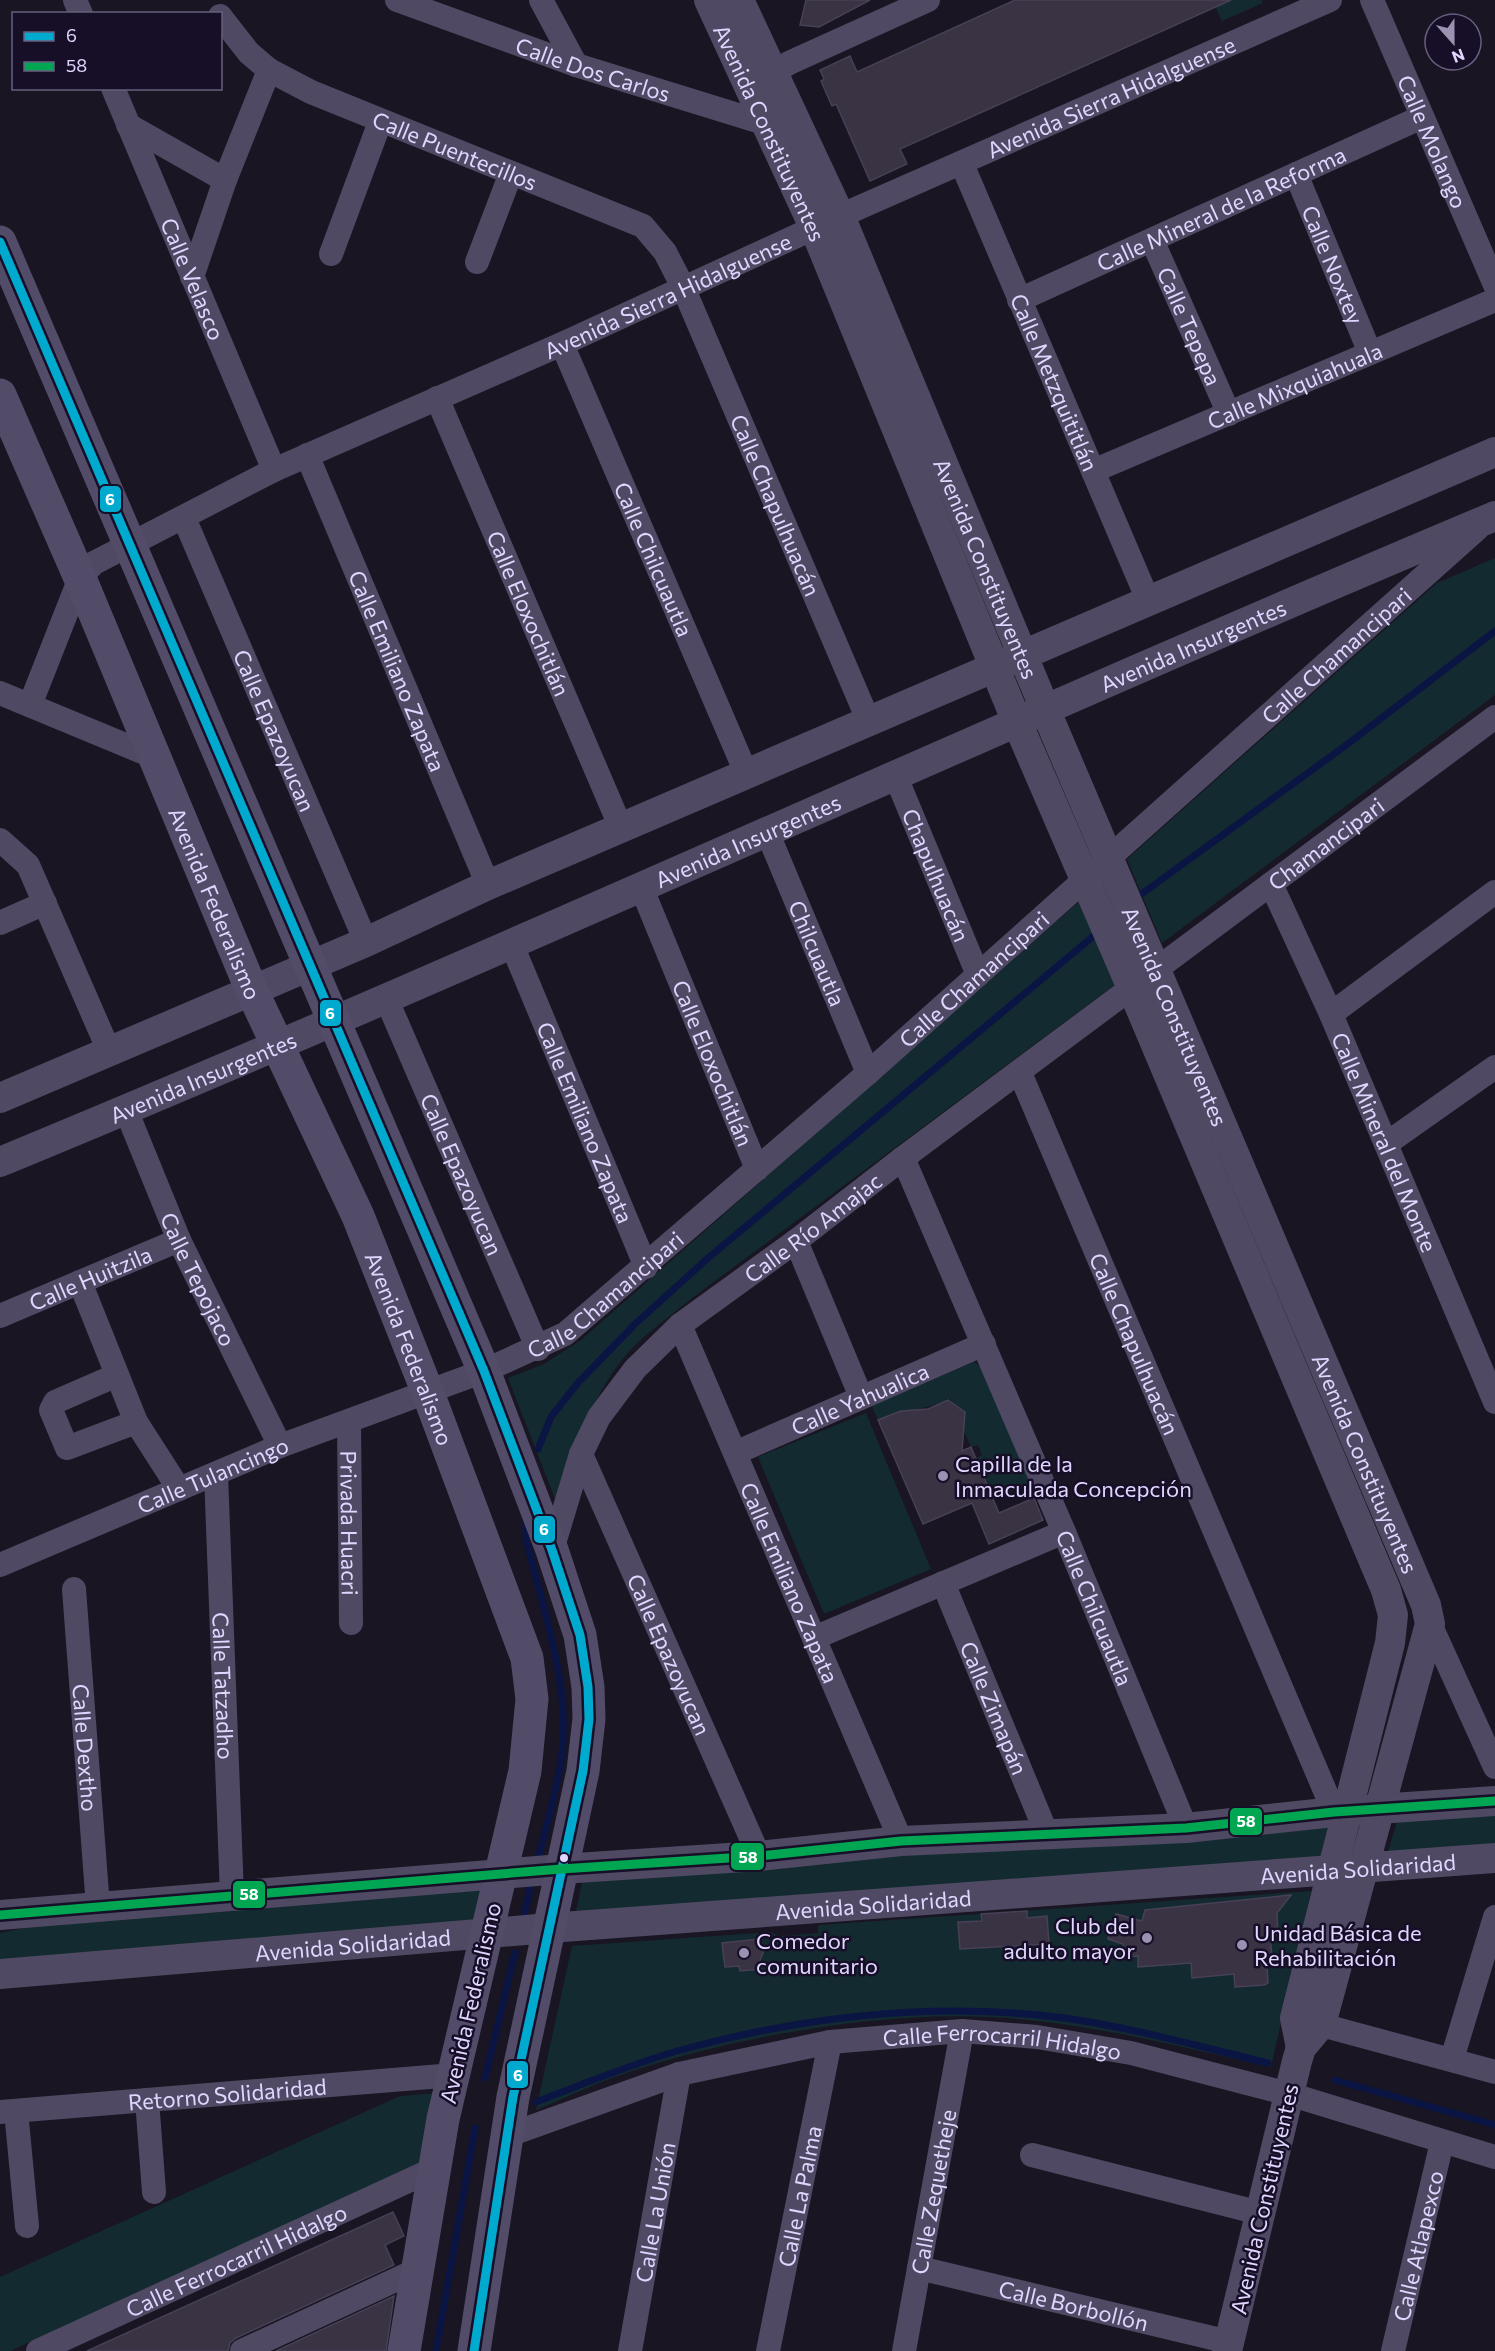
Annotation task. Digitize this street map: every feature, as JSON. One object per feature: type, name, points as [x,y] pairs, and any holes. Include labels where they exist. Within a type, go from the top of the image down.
[{"type":"main road","points":[[0,242],[484,1371],[552,1550],[580,1635],[588,1687],[589,1719],[583,1771],[513,2097],[509,2135],[474,2351]]},
{"type":"main road","name":"Avenida Federalismo","points":[[0,395],[80,578],[152,756],[252,991],[358,1216],[428,1393],[527,1658],[532,1699],[525,1771],[443,2119],[404,2351]]},
{"type":"street","name":"Calle Dos Carlos","points":[[397,0],[576,65],[764,123]]},
{"type":"street","points":[[541,0],[576,65]]},
{"type":"street","name":"Avenida Constituyentes","points":[[709,0],[764,123],[827,221],[1022,655],[1426,1605],[1430,1624],[1354,1811],[1332,1872],[1308,2021]]},
{"type":"street","name":"Avenida Constituyentes","points":[[739,0],[792,114],[827,221],[994,667],[1276,1328],[1386,1590],[1393,1615],[1390,1642],[1354,1811],[1363,1869],[1308,2021],[1288,2094],[1228,2347]]},
{"type":"street","points":[[773,73],[789,63],[928,0]]},
{"type":"street","name":"Avenida Sierra Hidalguense","points":[[80,578],[94,563],[128,544],[184,518],[274,470],[562,344],[827,221],[962,164],[1330,0]]},
{"type":"street","name":"Calle Molango","points":[[1372,0],[1495,285]]},
{"type":"street","name":"Calle Puentecillos","points":[[222,18],[249,53],[269,70],[311,92],[380,122],[643,226],[665,252],[683,287]]},
{"type":"street","points":[[192,277],[225,180],[269,70]]},
{"type":"street","name":"Calle Velasco","points":[[114,90],[274,470]]},
{"type":"street","points":[[764,123],[792,114]]},
{"type":"street","name":"Calle Mineral de la Reforma","points":[[1019,300],[1422,117]]},
{"type":"street","points":[[331,254],[380,122]]},
{"type":"street","points":[[128,125],[225,180]]},
{"type":"street","name":"Calle Metzquititlán","points":[[962,164],[1148,600]]},
{"type":"street","points":[[477,262],[511,173]]},
{"type":"street","name":"Calle Noxtey","points":[[1296,174],[1370,353]]},
{"type":"street","name":"Calle Tepepa","points":[[1152,240],[1229,414]]},
{"type":"street","name":"Calle Chapulhuacán","points":[[683,287],[869,722]]},
{"type":"street","name":"Calle Mixquiahuala","points":[[1093,471],[1495,300]]},
{"type":"street","name":"Calle Chilcuautla","points":[[562,344],[747,775]]},
{"type":"street","name":"Calle Eloxochitlán","points":[[437,398],[621,828]]},
{"type":"street","points":[[0,1098],[366,942],[488,885],[1495,452]]},
{"type":"street","name":"Calle Emiliano Zapata","points":[[307,455],[488,885]]},
{"type":"street","name":"Avenida Insurgentes","points":[[0,1162],[642,889],[1044,709],[1492,517]]},
{"type":"street","name":"Calle Chamancipari","points":[[428,1393],[538,1349],[566,1334],[867,1073],[1492,517]]},
{"type":"street","name":"Calle Epazoyucan","points":[[184,518],[366,942]]},
{"type":"street","points":[[30,705],[80,578]]},
{"type":"street","points":[[0,693],[152,756]]},
{"type":"street","name":"Chamancipari","points":[[1156,970],[1495,717]]},
{"type":"street","name":"Chapulhuacán","points":[[896,777],[978,975]]},
{"type":"street","name":"Chilcuautla","points":[[768,834],[867,1073]]},
{"type":"street","points":[[0,840],[28,865],[109,1051]]},
{"type":"street","name":"Calle Mineral del Monte","points":[[1271,884],[1331,1014],[1495,1401]]},
{"type":"street","name":"Calle Eloxochitlán","points":[[642,889],[757,1169]]},
{"type":"street","points":[[1331,1014],[1495,892]]},
{"type":"street","points":[[0,923],[45,903]]},
{"type":"street","name":"Calle Emiliano Zapata","points":[[512,945],[645,1267]]},
{"type":"street","name":"Calle Río Amajac","points":[[552,1550],[581,1454],[600,1417],[635,1369],[680,1325],[796,1241],[903,1158],[1156,970]]},
{"type":"street","name":"Calle Epazoyucan","points":[[386,998],[538,1349]]},
{"type":"street","points":[[1386,1144],[1494,1071]]},
{"type":"street","name":"Calle Chapulhuacán","points":[[1020,1073],[1354,1811]]},
{"type":"street","name":"Calle Tepojaco","points":[[126,1110],[179,1240],[280,1446]]},
{"type":"street","name":"Calle Chilcuautla","points":[[903,1158],[1064,1532],[1186,1828]]},
{"type":"street","name":"Calle Huitzila","points":[[0,1316],[179,1240]]},
{"type":"street","points":[[796,1241],[861,1397]]},
{"type":"street","points":[[80,1282],[136,1422],[179,1489]]},
{"type":"street","points":[[1276,1328],[1304,1316]]},
{"type":"street","name":"Calle Emiliano Zapata","points":[[680,1325],[901,1841]]},
{"type":"street","name":"Calle Yahualica","points":[[735,1453],[984,1344]]},
{"type":"street","points":[[117,1375],[52,1405],[51,1410],[67,1448],[136,1422]]},
{"type":"street","name":"Calle Tulancingo","points":[[0,1565],[280,1446],[428,1393]]},
{"type":"street","name":"Privada Huacri","points":[[349,1423],[351,1623]]},
{"type":"street","name":"Calle Epazoyucan","points":[[581,1454],[759,1856]]},
{"type":"street","name":"Calle Tatzadho","points":[[216,1473],[232,1896]]},
{"type":"street","points":[[814,1638],[1064,1532]]},
{"type":"street","name":"Calle Zimapán","points":[[943,1583],[1046,1832]]},
{"type":"street","name":"Calle Dextho","points":[[74,1589],[98,1907]]},
{"type":"street","points":[[1430,1624],[1495,1767]]},
{"type":"street","points":[[0,1915],[561,1869],[759,1856],[901,1841],[1046,1832],[1186,1828],[1354,1811],[1495,1801]]},
{"type":"street","name":"Avenida Solidaridad","points":[[0,1974],[549,1928],[1332,1872],[1495,1858]]},
{"type":"street","points":[[1452,2060],[1495,1917]]},
{"type":"street","points":[[1308,2021],[1495,2072]]},
{"type":"street","name":"Calle Ferrocarril Hidalgo","points":[[509,2135],[679,2074],[830,2042],[962,2031],[1037,2037],[1131,2053],[1288,2094],[1495,2157]]},
{"type":"street","name":"Calle Zequetheje","points":[[904,2351],[962,2031]]},
{"type":"street","name":"Calle La Palma","points":[[768,2351],[830,2042]]},
{"type":"street","name":"Calle La Unión","points":[[630,2351],[679,2074]]},
{"type":"street","name":"Retorno Solidaridad","points":[[8,2111],[454,2075]]},
{"type":"street","points":[[147,2100],[154,2192]]},
{"type":"street","points":[[8,2111],[27,2226]]},
{"type":"street","name":"Calle Atlapexco","points":[[1393,2351],[1442,2142]]},
{"type":"street","points":[[1032,2155],[1260,2213]]},
{"type":"street","name":"Calle Ferrocarril Hidalgo","points":[[38,2351],[434,2169]]},
{"type":"street","name":"Calle Borbollón","points":[[919,2268],[1228,2347]]},
{"type":"street","points":[[242,2351],[417,2270]]},
{"type":"green space","points":[[1212,0],[1262,0],[1263,3],[1222,21]]},
{"type":"green space","points":[[1495,558],[1495,695],[1162,943],[1127,859],[1437,583]]},
{"type":"green space","points":[[1082,899],[1120,981],[692,1298],[641,1340],[626,1355],[602,1389],[584,1426],[557,1504],[508,1378],[544,1364],[581,1340]]},
{"type":"green space","points":[[974,1362],[980,1366],[1031,1482],[996,1498],[991,1495],[976,1458],[982,1455],[978,1445],[971,1447],[962,1427],[965,1411],[953,1405],[950,1399],[878,1420],[871,1405]]},
{"type":"green space","points":[[866,1413],[931,1569],[824,1614],[758,1457]]},
{"type":"green space","points":[[1495,1810],[1495,1847],[1387,1855],[1398,1818]]},
{"type":"green space","points":[[1334,1821],[1325,1857],[575,1916],[583,1878]]},
{"type":"green space","points":[[489,1886],[479,1923],[0,1962],[0,1933],[59,1921]]},
{"type":"green space","points":[[1311,1891],[1271,2067],[1166,2043],[1061,2024],[990,2017],[902,2018],[808,2029],[670,2059],[617,2076],[536,2110],[572,1946],[771,1932],[780,1936],[818,1933],[818,1925]]},
{"type":"green space","points":[[437,2093],[425,2162],[10,2351],[0,2351],[0,2277],[400,2096]]},
{"type":"building","points":[[806,0],[870,0],[819,27],[800,25]]},
{"type":"building","points":[[1015,0],[1231,0],[900,149],[907,164],[870,181],[836,104],[832,106],[821,81],[824,79],[820,70],[850,56],[857,72]]},
{"type":"building","name":"Capilla de la Inmaculada Concepción","points":[[948,1400],[965,1412],[962,1451],[971,1447],[999,1513],[1034,1498],[1043,1520],[989,1544],[972,1503],[923,1524],[878,1420],[901,1411],[928,1409]]},
{"type":"building","points":[[1291,1895],[1277,1913],[1278,1935],[1270,1936],[1273,1965],[1267,1965],[1268,1983],[1264,1985],[1235,1987],[1234,1974],[1192,1978],[1191,1963],[1138,1967],[1138,1956],[1124,1957],[1123,1944],[1108,1939],[1116,1914],[1142,1921],[1145,1910]]},
{"type":"building","points":[[1027,1911],[1027,1918],[1047,1916],[1049,1944],[960,1949],[958,1922],[982,1921],[981,1914]]},
{"type":"building","name":"Comedor comunitario","points":[[759,1939],[764,1951],[760,1960],[761,1969],[740,1971],[739,1966],[725,1967],[722,1943]]},
{"type":"building","points":[[393,2212],[404,2236],[385,2245],[394,2265],[236,2338],[230,2343],[228,2351],[87,2351]]},
{"type":"building","points":[[394,2296],[386,2351],[276,2351]]},
{"type":"waterway","points":[[1143,893],[1349,743],[1495,631]]},
{"type":"waterway","points":[[538,1449],[551,1417],[577,1384],[634,1325],[708,1258],[1096,934]]},
{"type":"waterway","points":[[526,1521],[526,1539],[554,1649],[563,1705],[561,1761],[538,1859]]},
{"type":"waterway","points":[[523,1920],[532,1880]]},
{"type":"waterway","points":[[485,2078],[515,1953]]},
{"type":"waterway","points":[[536,2102],[641,2062],[718,2040],[844,2018],[929,2011],[1014,2013],[1078,2020],[1142,2032],[1268,2063]]},
{"type":"waterway","points":[[1335,2080],[1495,2125]]},
{"type":"waterway","points":[[436,2351],[475,2128]]},
{"type":"transit line","name":"6","points":[[0,242],[484,1371],[552,1550],[580,1635],[588,1687],[589,1719],[583,1771],[513,2097],[474,2351]]},
{"type":"transit line","name":"58","points":[[0,1915],[561,1869],[759,1856],[901,1841],[1186,1828],[1334,1812],[1495,1801]]},
{"type":"place","name":"Capilla de la Inmaculada Concepción","points":[[943,1476]]},
{"type":"place","name":"Club del adulto mayor","points":[[1147,1938]]},
{"type":"place","name":"Unidad Básica de Rehabilitación","points":[[1242,1945]]},
{"type":"place","name":"Comedor comunitario","points":[[744,1953]]}]
